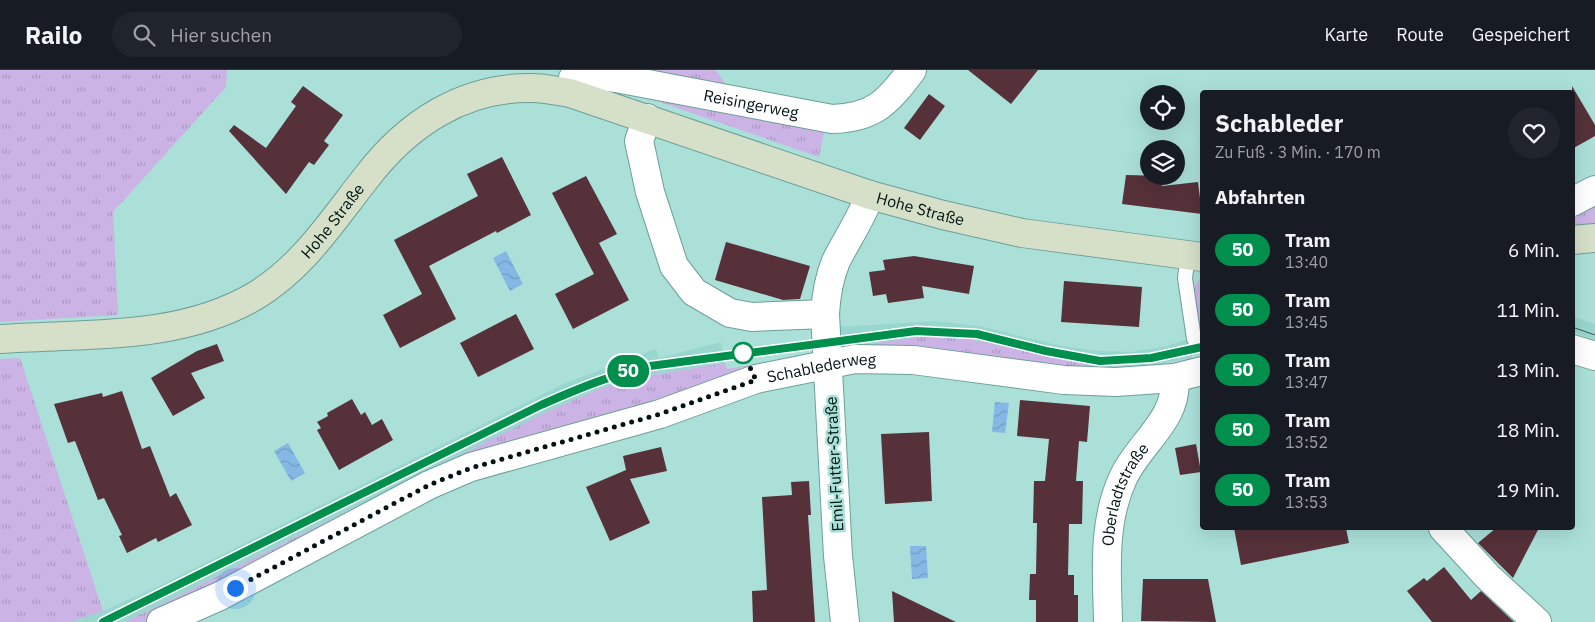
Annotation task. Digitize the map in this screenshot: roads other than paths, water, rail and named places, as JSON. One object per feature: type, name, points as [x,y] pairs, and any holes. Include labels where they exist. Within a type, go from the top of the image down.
[{"type":"main road","name":"Hohe Straße","points":[[0,339],[122,334],[184,324],[221,312],[255,296],[289,270],[310,250],[388,150],[412,128],[442,108],[466,98],[499,90],[533,88],[572,80],[647,118],[870,196],[1022,233],[1195,256]]},
{"type":"main road","points":[[1575,240],[1595,238]]},
{"type":"street","name":"Reisingerweg","points":[[572,80],[590,75],[616,78],[832,120],[854,119],[876,110],[894,94],[912,70]]},
{"type":"street","points":[[647,118],[639,141],[648,183],[674,266],[682,279],[694,292],[730,312],[752,317],[824,314]]},
{"type":"street","points":[[1575,200],[1595,190]]},
{"type":"street","name":"Emil-Futter-Straße","points":[[845,622],[838,556],[829,363],[824,314],[827,292],[836,263],[862,216],[870,196]]},
{"type":"street","points":[[1575,350],[1595,356]]},
{"type":"street","name":"Schablederweg","points":[[161,622],[220,596],[429,485],[471,468],[660,414],[756,380],[855,359],[913,360],[1064,380],[1107,382],[1174,378],[1200,364]]},
{"type":"street","name":"Oberladtstraße","points":[[1108,622],[1106,549],[1112,513],[1123,478],[1171,405],[1176,392],[1174,378]]},
{"type":"street","points":[[1445,530],[1488,577],[1537,622]]},
{"type":"lane","points":[[1194,339],[1185,278],[1195,256]]},
{"type":"water","points":[[506,251],[523,284],[510,291],[493,258]]},
{"type":"water","points":[[995,402],[1009,403],[1005,433],[992,432]]},
{"type":"water","points":[[288,443],[305,473],[291,481],[274,451]]},
{"type":"water","points":[[910,546],[926,546],[928,578],[912,579]]},
{"type":"tram line","points":[[1575,328],[1595,335]]},
{"type":"tram line","points":[[103,622],[541,405],[594,383],[650,366],[916,331],[977,334],[1046,351],[1100,361],[1151,358],[1200,347]]},
{"type":"tram line","name":"50","points":[[103,622],[541,405],[588,384],[620,373],[650,366],[916,331],[948,331],[977,334],[1076,358],[1100,361],[1151,358],[1200,348]]}]
